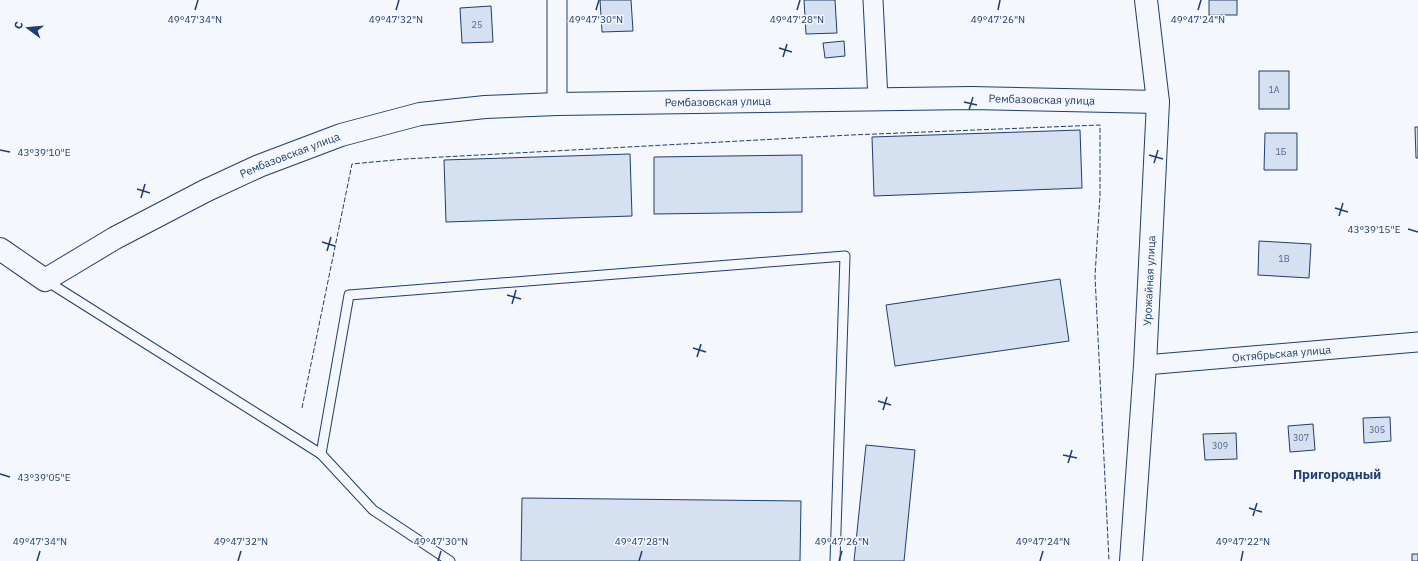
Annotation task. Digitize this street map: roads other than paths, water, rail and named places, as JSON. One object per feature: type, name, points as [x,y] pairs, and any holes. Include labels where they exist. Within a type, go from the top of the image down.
[{"type":"street","points":[[558,0],[558,104]]},
{"type":"street","points":[[873,0],[878,99]]},
{"type":"street","name":"Урожайная улица","points":[[1131,561],[1145,365],[1158,102],[1146,0]]},
{"type":"street","name":"Рембазовская улица","points":[[45,280],[115,238],[205,191],[259,166],[340,135],[420,114],[485,106],[558,104],[971,98],[1158,102]]},
{"type":"street","points":[[0,249],[45,280]]},
{"type":"street","name":"Октябрьская улица","points":[[1145,365],[1418,342]]},
{"type":"lane","points":[[321,454],[349,294],[845,256],[835,561]]},
{"type":"lane","points":[[45,280],[321,454],[374,510],[450,561]]},
{"type":"district","name":"Пригородный","points":[[1337,474]]}]
